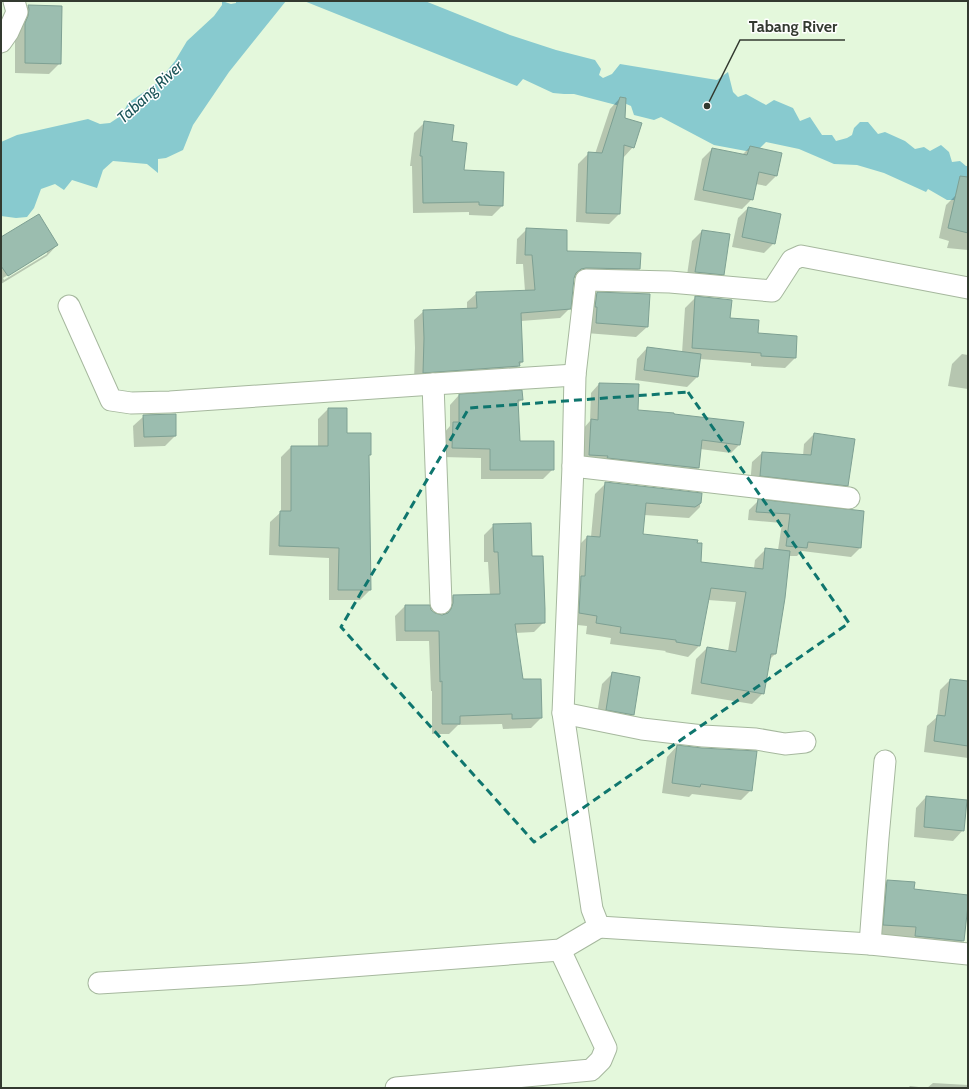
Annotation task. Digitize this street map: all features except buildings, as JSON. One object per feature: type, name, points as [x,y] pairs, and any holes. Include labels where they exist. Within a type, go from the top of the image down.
[{"type":"street","points":[[1,42],[8,32],[17,12],[14,1]]},
{"type":"street","points":[[599,927],[592,908],[563,714],[573,466],[574,375],[586,280],[670,282],[772,291],[792,260],[801,256],[968,288]]},
{"type":"street","points":[[69,306],[111,400],[130,403],[170,402],[574,375]]},
{"type":"street","points":[[433,384],[441,603]]},
{"type":"street","points":[[573,466],[849,498]]},
{"type":"street","points":[[563,714],[680,733],[756,739],[785,744],[805,742]]},
{"type":"street","points":[[870,944],[878,838],[886,761]]},
{"type":"street","points":[[99,983],[248,974],[560,950],[599,927],[870,944],[968,954]]},
{"type":"street","points":[[404,1088],[591,1070],[601,1060],[606,1048],[560,950]]},
{"type":"highlighted area","points":[[688,392],[849,623],[534,842],[341,627],[469,408]]},
{"type":"water","points":[[222,1],[231,4],[236,3],[236,1],[286,1],[229,72],[193,125],[183,150],[166,158],[158,159],[158,173],[147,164],[113,161],[103,170],[97,188],[72,180],[64,190],[55,184],[41,189],[34,208],[27,217],[16,218],[1,216],[1,142],[17,135],[88,119],[100,124],[110,123],[122,115],[128,103],[157,83],[175,61],[187,41],[214,16],[222,5]]},
{"type":"water","points":[[304,1],[425,1],[510,35],[556,50],[595,60],[601,69],[599,75],[603,78],[612,74],[620,64],[717,80],[728,72],[733,92],[738,97],[746,94],[766,105],[774,100],[793,108],[800,121],[810,117],[822,135],[832,135],[836,141],[852,135],[854,128],[860,122],[868,122],[878,134],[885,132],[905,141],[915,149],[924,147],[930,151],[941,145],[949,152],[952,162],[960,161],[968,166],[968,200],[947,200],[928,189],[926,192],[884,173],[857,165],[834,164],[799,149],[766,142],[760,148],[746,151],[714,145],[661,117],[654,120],[634,115],[631,106],[624,103],[620,106],[574,94],[553,93],[523,79],[517,86]]},
{"type":"place","name":"Tabang River","points":[[707,106]]}]
